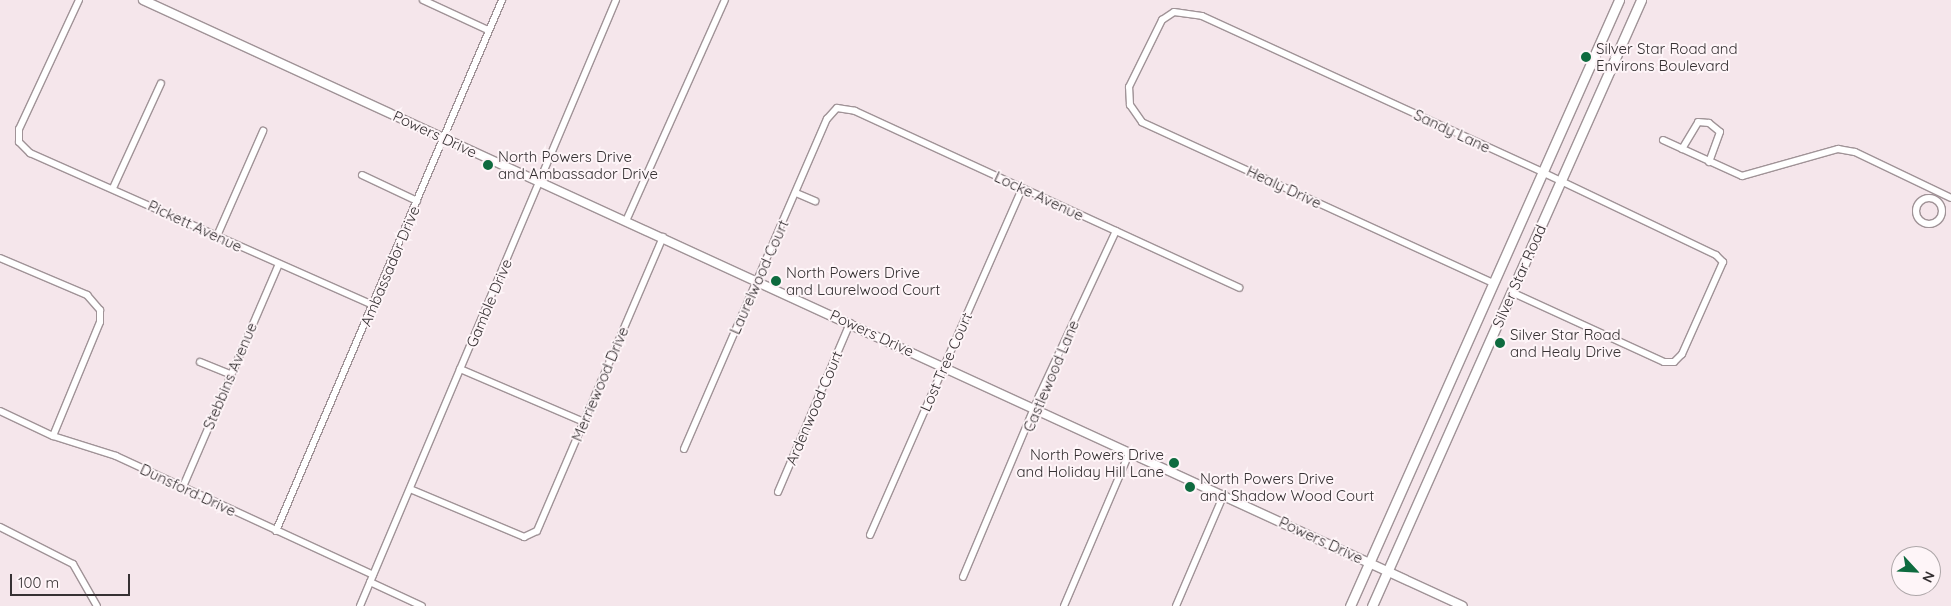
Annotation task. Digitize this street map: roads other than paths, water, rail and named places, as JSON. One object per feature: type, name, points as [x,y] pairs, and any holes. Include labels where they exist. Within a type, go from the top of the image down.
[{"type":"main road","name":"Silver Star Road","points":[[1350,606],[1618,0]]},
{"type":"main road","name":"Silver Star Road","points":[[1372,606],[1641,0]]},
{"type":"street","name":"Pickett Avenue","points":[[79,0],[19,129],[19,142],[30,153],[113,188],[373,305]]},
{"type":"street","name":"Powers Drive","points":[[144,0],[1224,494],[1463,606]]},
{"type":"street","points":[[423,0],[488,30]]},
{"type":"street","name":"Ambassador Drive","points":[[276,531],[373,305],[442,137],[502,0]]},
{"type":"street","name":"Gamble Drive","points":[[360,606],[616,0]]},
{"type":"street","points":[[626,221],[724,0]]},
{"type":"street","name":"Sandy Lane","points":[[1141,56],[1162,20],[1174,12],[1187,12],[1542,172],[1716,255],[1723,262],[1721,275],[1682,354],[1674,362],[1664,362],[1511,292]]},
{"type":"street","name":"Healy Drive","points":[[1141,56],[1129,87],[1130,105],[1142,122],[1493,283]]},
{"type":"street","points":[[113,188],[162,83]]},
{"type":"street","name":"Locke Avenue","points":[[837,108],[855,111],[1239,288]]},
{"type":"street","name":"Laurelwood Court","points":[[684,449],[827,119],[837,108]]},
{"type":"street","points":[[1682,149],[1698,122],[1709,123],[1720,132],[1709,162]]},
{"type":"street","points":[[217,236],[263,131]]},
{"type":"street","points":[[1663,140],[1742,176],[1757,175],[1838,150],[1855,152],[1951,198]]},
{"type":"street","points":[[362,175],[417,200]]},
{"type":"street","name":"Lost Tree Court","points":[[870,535],[1022,188]]},
{"type":"street","points":[[1933,198],[1937,190]]},
{"type":"street","points":[[796,193],[815,201]]},
{"type":"street","points":[[1933,198],[1942,213],[1938,221],[1925,224],[1918,219],[1916,206],[1922,199],[1933,198]]},
{"type":"street","name":"Castlewood Lane","points":[[963,578],[1036,408],[1116,231]]},
{"type":"street","name":"Merriewood Drive","points":[[410,489],[524,537],[537,531],[663,238]]},
{"type":"street","points":[[0,258],[87,295],[100,310],[100,322],[53,436]]},
{"type":"street","name":"Stebbins Avenue","points":[[182,489],[279,264]]},
{"type":"street","name":"Ardenwood Court","points":[[778,492],[850,323]]},
{"type":"street","points":[[200,362],[230,374]]},
{"type":"street","points":[[460,370],[584,422]]},
{"type":"street","name":"Dunsford Drive","points":[[0,411],[53,436],[116,456],[182,489],[373,575]]},
{"type":"street","points":[[1064,606],[1130,452]]},
{"type":"street","points":[[1176,606],[1224,494]]},
{"type":"street","points":[[0,527],[74,564],[97,606]]},
{"type":"street","points":[[370,582],[422,606]]},
{"type":"place","name":"Silver Star Road and Environs Boulevard","points":[[1586,57]]},
{"type":"place","name":"North Powers Drive and Ambassador Drive","points":[[488,165]]},
{"type":"place","name":"North Powers Drive and Laurelwood Court","points":[[776,281]]},
{"type":"place","name":"Silver Star Road and Healy Drive","points":[[1500,343]]},
{"type":"place","name":"North Powers Drive and Holiday Hill Lane","points":[[1174,463]]},
{"type":"place","name":"North Powers Drive and Shadow Wood Court","points":[[1190,487]]}]
